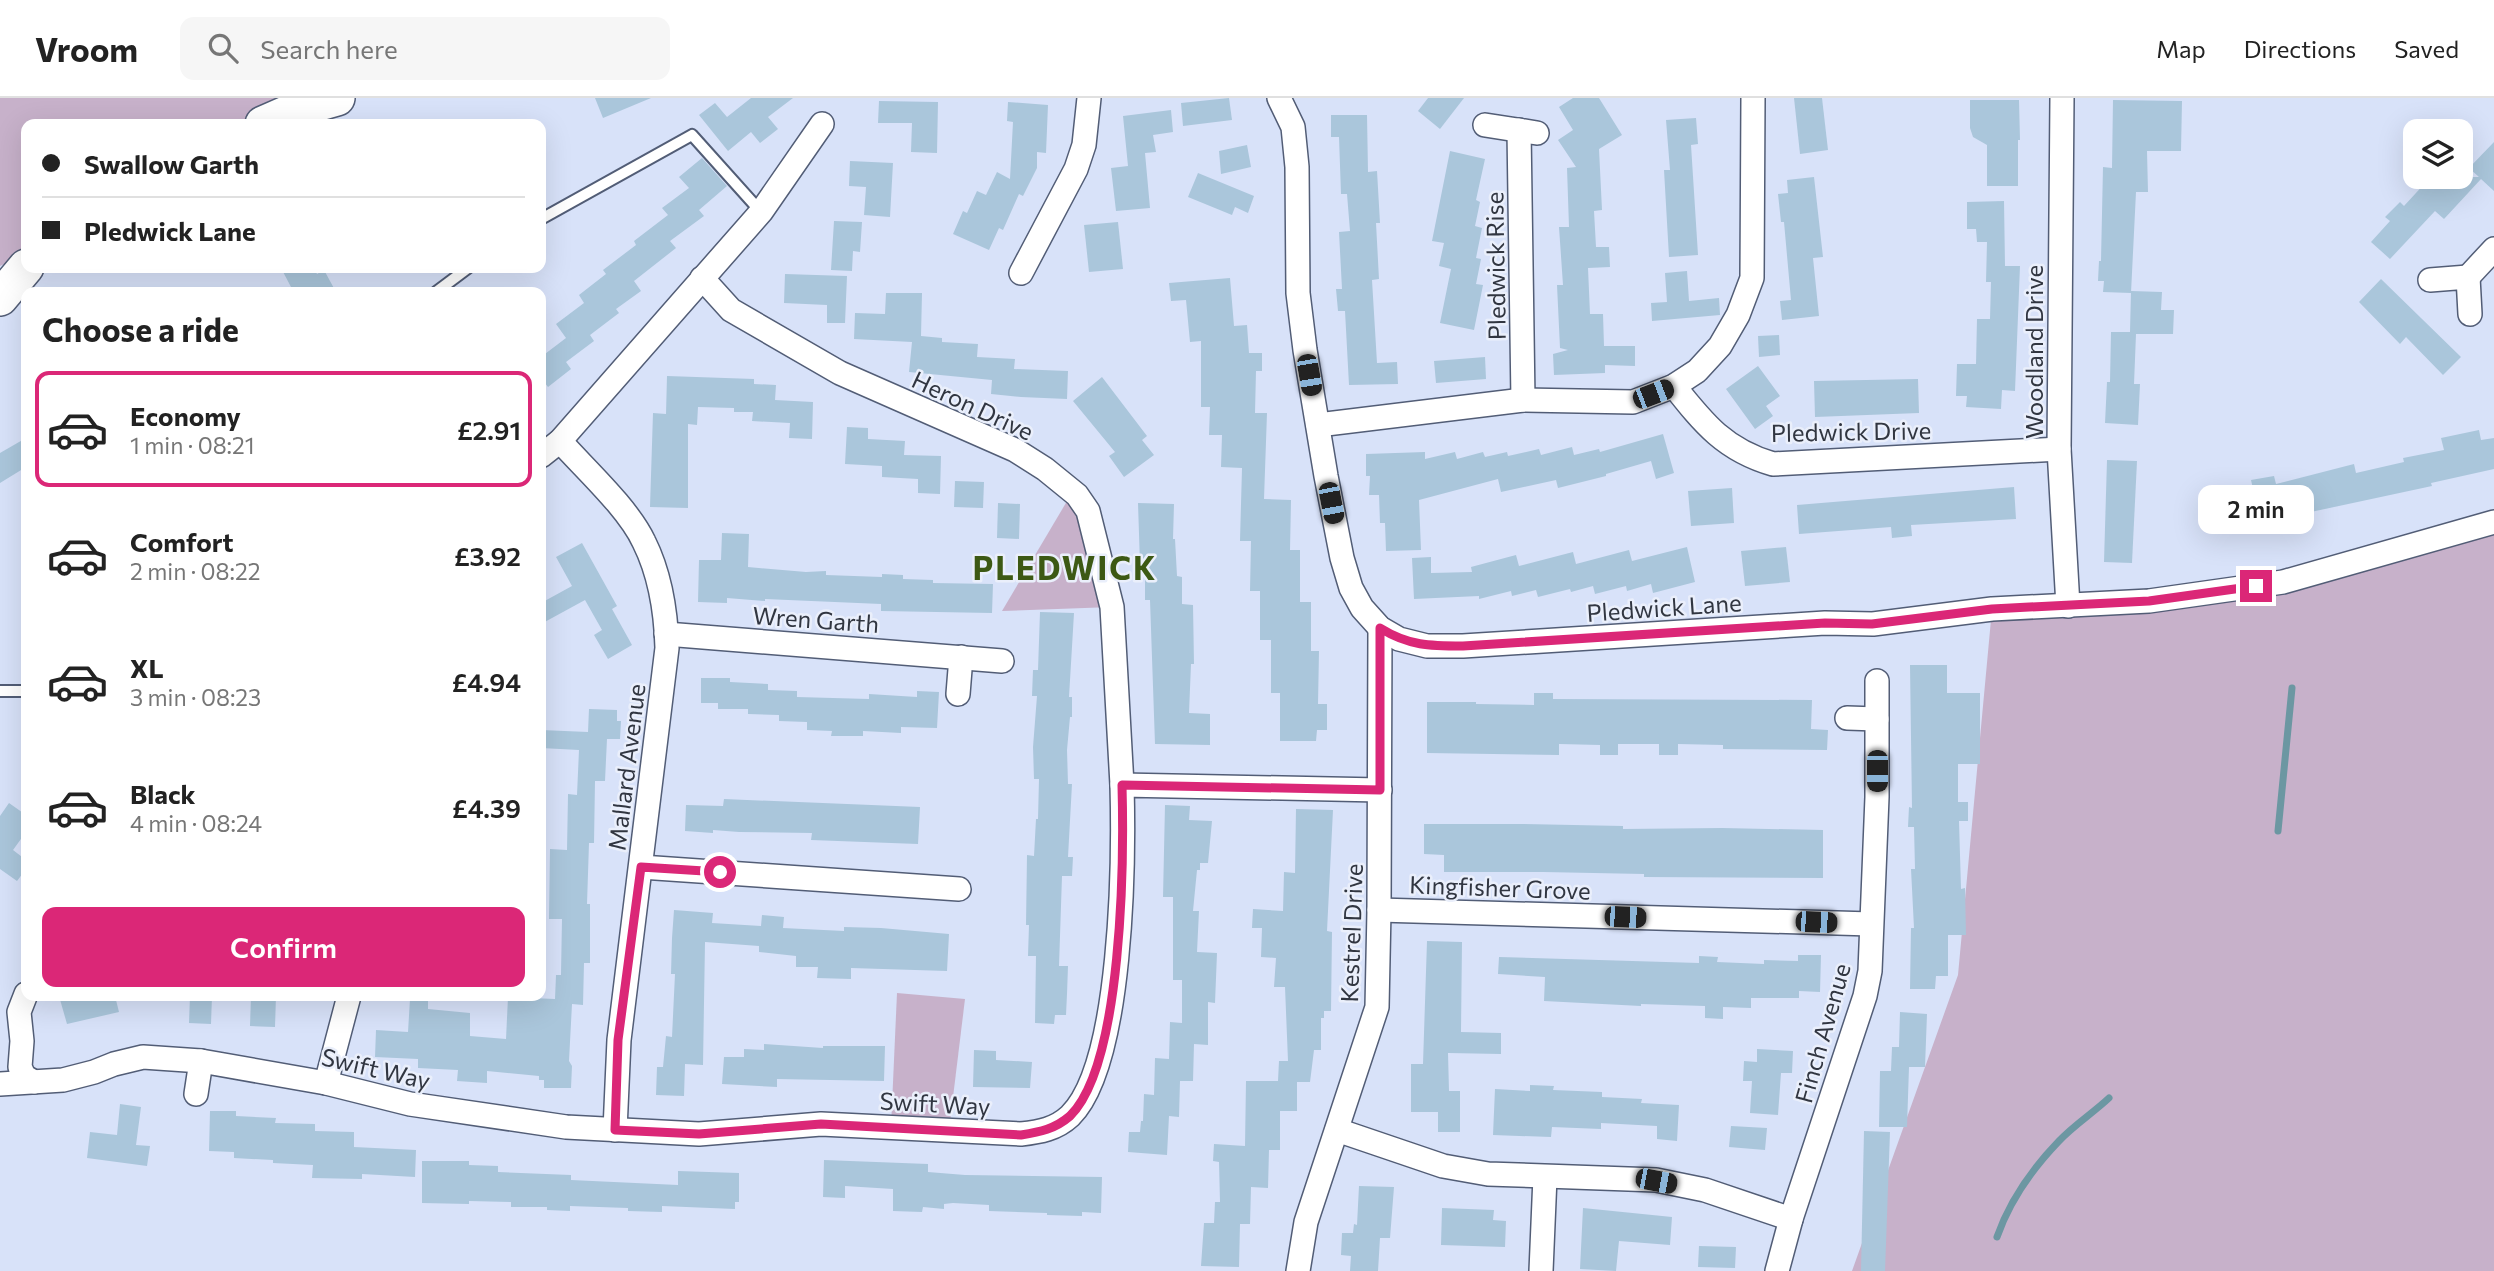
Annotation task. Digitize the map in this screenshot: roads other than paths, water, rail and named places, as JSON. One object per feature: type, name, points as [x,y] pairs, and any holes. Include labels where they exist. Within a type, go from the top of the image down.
[{"type":"main road","points":[[274,119],[338,98]]},
{"type":"main road","points":[[0,298],[21,273]]},
{"type":"street","points":[[1020,272],[1076,169],[1084,145],[1089,98]]},
{"type":"street","name":"Pledwick Lane","points":[[1279,98],[1293,127],[1297,167],[1298,293],[1318,425],[1345,568],[1351,588],[1362,608],[1380,628],[1399,639],[1427,646],[1463,646],[1825,623],[1872,624],[1992,609],[2149,601],[2283,582],[2494,522]]},
{"type":"street","points":[[1318,425],[1523,400],[1633,402],[1674,386],[1697,371],[1720,345],[1738,315],[1752,278],[1753,98]]},
{"type":"street","name":"Woodland Drive","points":[[2062,98],[2059,449],[2068,606]]},
{"type":"street","points":[[546,452],[560,441],[761,212],[822,124]]},
{"type":"street","name":"Pledwick Rise","points":[[1485,125],[1528,132],[1523,400]]},
{"type":"street","points":[[2430,280],[2468,277],[2494,249]]},
{"type":"street","points":[[0,269],[21,258]]},
{"type":"street","points":[[2468,277],[2470,314]]},
{"type":"street","name":"Heron Drive","points":[[702,278],[731,310],[840,373],[1015,450],[1045,469],[1077,495],[1088,512],[1111,607],[1122,785]]},
{"type":"street","name":"Pledwick Drive","points":[[1674,386],[1702,422],[1725,442],[1749,457],[1773,464],[2059,449]]},
{"type":"street","name":"Mallard Avenue","points":[[560,441],[622,510],[643,539],[654,564],[662,595],[666,634],[667,648],[618,1040],[615,1130]]},
{"type":"street","name":"Kestrel Drive","points":[[1298,1271],[1306,1222],[1377,1007],[1380,628]]},
{"type":"street","name":"Wren Garth","points":[[666,634],[1002,661]]},
{"type":"street","points":[[958,694],[961,657]]},
{"type":"street","name":"Finch Avenue","points":[[1777,1271],[1791,1219],[1865,996],[1870,971],[1877,797],[1877,681]]},
{"type":"street","points":[[1847,718],[1877,719]]},
{"type":"street","points":[[1122,785],[1380,790]]},
{"type":"street","name":"Swift Way","points":[[0,1084],[63,1080],[94,1072],[114,1063],[143,1057],[201,1061],[326,1083],[410,1104],[566,1127],[699,1134],[821,1124],[1021,1135],[1049,1130],[1069,1116],[1092,1082],[1104,1033],[1116,965],[1124,857],[1122,785]]},
{"type":"street","points":[[641,867],[932,877],[959,889]]},
{"type":"street","name":"Kingfisher Grove","points":[[1379,910],[1871,924]]},
{"type":"street","points":[[23,1001],[19,1012],[22,1041],[20,1067],[24,1076],[34,1082]]},
{"type":"street","points":[[326,1083],[348,1001]]},
{"type":"street","points":[[196,1094],[201,1061]]},
{"type":"street","points":[[1337,1130],[1443,1166],[1488,1174],[1656,1181],[1704,1190],[1791,1219]]},
{"type":"street","points":[[1541,1271],[1545,1177]]},
{"type":"lane","points":[[546,216],[692,135],[761,212]]},
{"type":"lane","points":[[443,287],[461,273]]},
{"type":"lane","points":[[0,691],[21,691]]},
{"type":"waterway","points":[[2278,831],[2292,688]]},
{"type":"waterway","points":[[1997,1237],[2015,1198],[2040,1163],[2065,1135],[2109,1098]]},
{"type":"district","name":"PLEDWICK","points":[[1065,567]]}]
